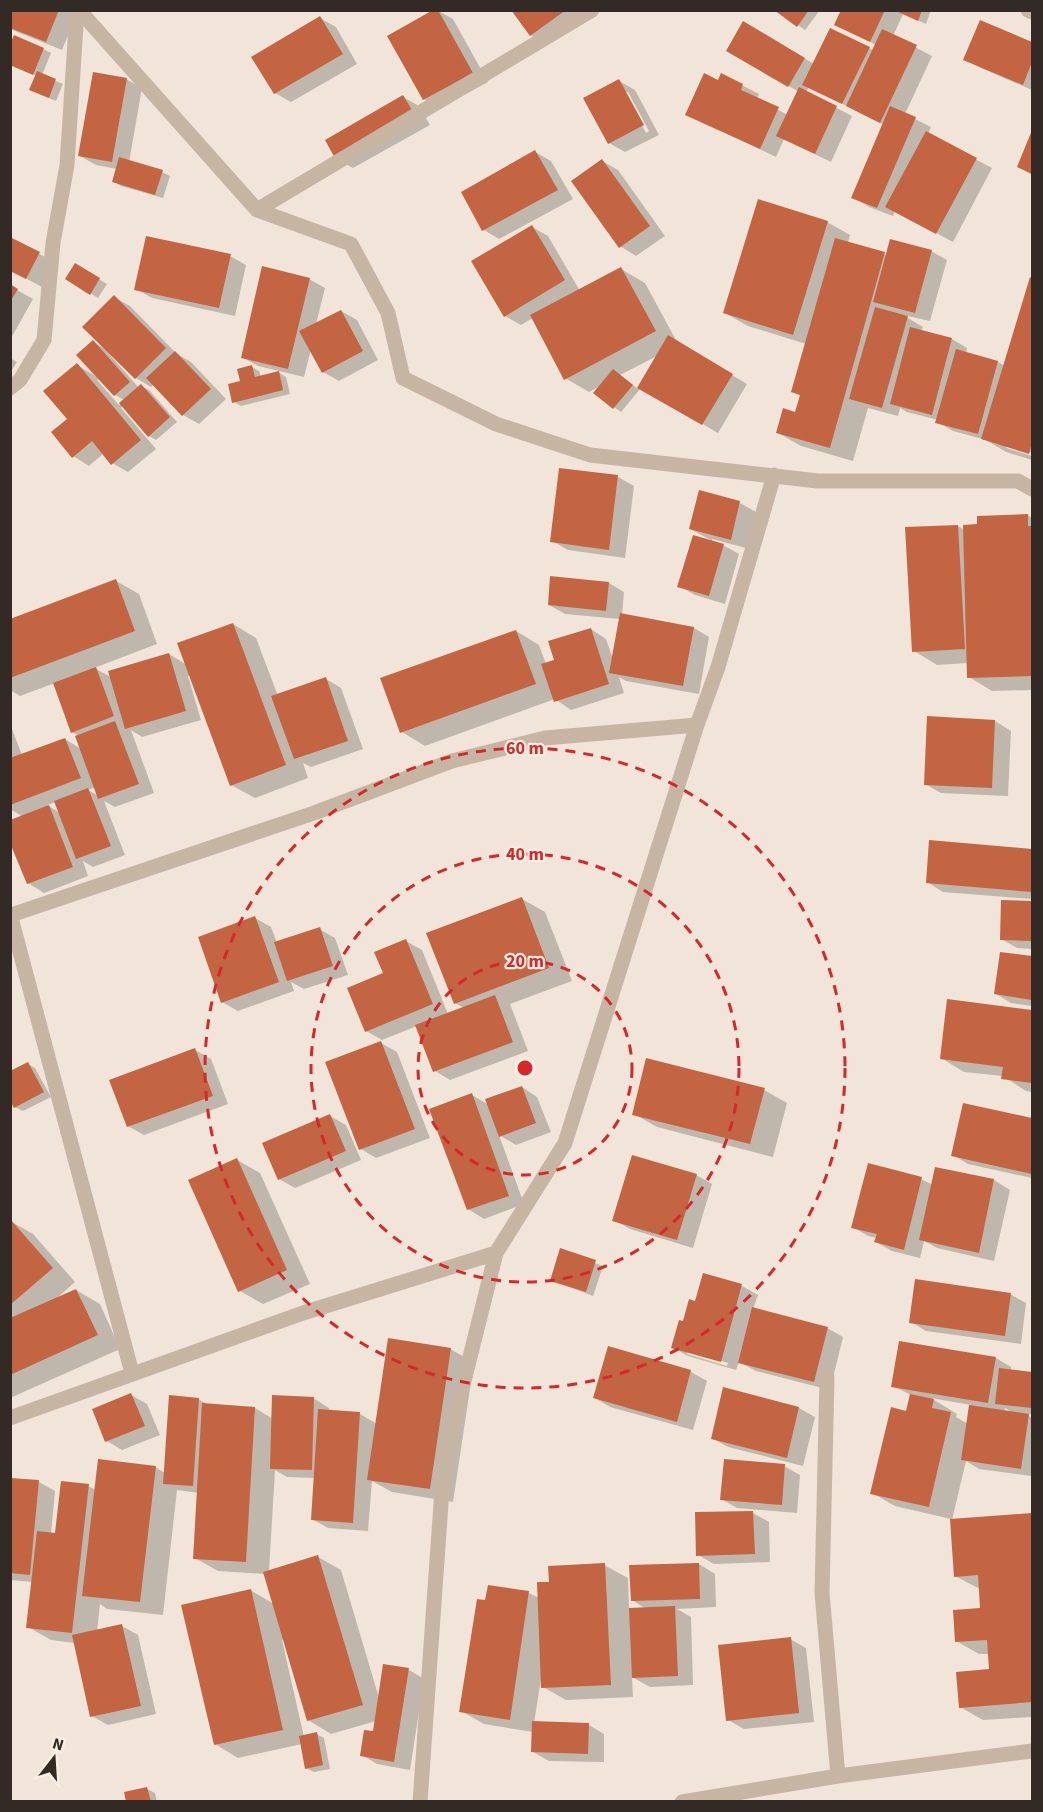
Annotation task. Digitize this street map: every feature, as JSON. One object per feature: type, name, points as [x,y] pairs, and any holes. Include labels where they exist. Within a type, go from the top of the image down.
[{"type":"street","points":[[78,10],[257,210],[351,244],[388,313],[403,378],[496,424],[590,455],[818,481],[1018,481],[1032,489]]},
{"type":"street","points":[[10,388],[20,380],[44,340],[54,243],[67,165],[78,10]]},
{"type":"street","points":[[257,210],[592,10]]},
{"type":"street","points":[[420,1802],[444,1461],[496,1253],[565,1143],[697,724],[718,667],[774,475]]},
{"type":"street","points":[[132,1374],[11,914],[314,813],[452,761],[545,738],[697,724]]},
{"type":"street","points":[[10,1418],[303,1313],[496,1253]]},
{"type":"street","points":[[826,1377],[822,1593],[838,1776]]},
{"type":"street","points":[[682,1802],[838,1776],[1032,1751]]},
{"type":"building","points":[[10,10],[59,10],[46,42],[10,28]]},
{"type":"building","points":[[433,10],[438,10],[473,73],[423,100],[387,36]]},
{"type":"building","points":[[511,10],[566,10],[530,36]]},
{"type":"building","points":[[774,10],[809,10],[797,27]]},
{"type":"building","points":[[841,10],[885,10],[870,42],[834,25]]},
{"type":"building","points":[[894,10],[922,10],[918,21]]},
{"type":"building","points":[[320,16],[343,54],[274,94],[251,57]]},
{"type":"building","points":[[980,20],[1032,42],[1032,62],[1023,85],[963,60]]},
{"type":"building","points":[[743,21],[805,58],[788,87],[726,51]]},
{"type":"building","points":[[830,28],[870,47],[842,104],[802,85]]},
{"type":"building","points":[[882,29],[917,45],[880,123],[846,106]]},
{"type":"building","points":[[14,35],[44,48],[33,75],[10,65],[10,44]]},
{"type":"building","points":[[37,71],[56,79],[49,98],[29,90]]},
{"type":"building","points":[[93,72],[127,78],[112,162],[78,156]]},
{"type":"building","points":[[704,73],[718,80],[721,73],[743,84],[741,90],[779,107],[760,149],[685,115]]},
{"type":"building","points":[[619,79],[644,125],[608,144],[583,98]]},
{"type":"building","points":[[799,87],[837,106],[815,154],[776,136]]},
{"type":"building","points":[[403,95],[415,115],[336,160],[325,140]]},
{"type":"building","points":[[890,106],[916,117],[877,208],[851,198]]},
{"type":"building","points":[[1032,130],[1032,174],[1017,167]]},
{"type":"building","points":[[926,131],[977,158],[936,234],[885,207]]},
{"type":"building","points":[[535,150],[558,190],[482,231],[461,192]]},
{"type":"building","points":[[119,157],[163,170],[155,195],[112,182]]},
{"type":"building","points":[[602,159],[650,226],[619,248],[571,181]]},
{"type":"building","points":[[758,199],[828,221],[793,335],[723,313]]},
{"type":"building","points":[[532,225],[565,280],[504,317],[471,261]]},
{"type":"building","points":[[146,236],[231,254],[219,308],[134,290]]},
{"type":"building","points":[[10,237],[40,252],[26,279],[10,271]]},
{"type":"building","points":[[835,238],[885,252],[830,448],[776,433],[783,408],[795,412],[800,395],[791,392]]},
{"type":"building","points":[[890,239],[932,250],[915,313],[873,302]]},
{"type":"building","points":[[75,263],[100,278],[90,295],[65,279]]},
{"type":"building","points":[[262,266],[310,278],[288,369],[241,358]]},
{"type":"building","points":[[621,267],[656,331],[564,380],[530,315]]},
{"type":"building","points":[[1030,277],[1032,278],[1032,442],[1029,454],[981,439]]},
{"type":"building","points":[[10,284],[18,289],[10,302]]},
{"type":"building","points":[[114,295],[166,348],[135,379],[82,327]]},
{"type":"building","points":[[875,307],[908,316],[882,408],[849,399]]},
{"type":"building","points":[[341,310],[363,351],[322,373],[299,331]]},
{"type":"building","points":[[910,327],[952,338],[932,415],[890,404]]},
{"type":"building","points":[[668,335],[733,374],[702,425],[637,388]]},
{"type":"building","points":[[93,340],[130,382],[114,396],[76,355]]},
{"type":"building","points":[[956,349],[998,361],[978,434],[935,423]]},
{"type":"building","points":[[175,351],[211,389],[182,416],[146,378]]},
{"type":"building","points":[[77,363],[141,440],[111,465],[92,441],[72,458],[51,432],[67,419],[43,391]]},
{"type":"building","points":[[252,365],[255,377],[279,371],[283,390],[232,403],[228,384],[240,381],[237,369]]},
{"type":"building","points":[[613,369],[633,385],[613,409],[593,393]]},
{"type":"building","points":[[141,384],[170,417],[148,437],[119,403]]},
{"type":"building","points":[[559,468],[618,475],[609,550],[550,542]]},
{"type":"building","points":[[699,490],[740,501],[731,540],[689,529]]},
{"type":"building","points":[[1028,514],[1028,526],[1032,526],[1032,676],[967,678],[963,525],[977,524],[977,516]]},
{"type":"building","points":[[958,525],[965,649],[912,652],[905,527]]},
{"type":"building","points":[[693,535],[724,544],[709,596],[677,587]]},
{"type":"building","points":[[550,576],[609,582],[606,611],[548,605]]},
{"type":"building","points":[[116,579],[135,631],[10,678],[10,619]]},
{"type":"building","points":[[620,613],[694,627],[683,686],[609,673]]},
{"type":"building","points":[[233,623],[286,765],[230,786],[177,643]]},
{"type":"building","points":[[591,628],[609,684],[554,702],[541,664],[554,660],[548,641]]},
{"type":"building","points":[[516,630],[536,684],[400,733],[380,678]]},
{"type":"building","points":[[169,653],[186,711],[125,729],[108,671]]},
{"type":"building","points":[[96,667],[114,716],[71,733],[53,683]]},
{"type":"building","points":[[326,677],[348,741],[294,759],[271,696]]},
{"type":"building","points":[[927,716],[995,720],[992,788],[924,785]]},
{"type":"building","points":[[115,721],[139,784],[98,799],[75,736]]},
{"type":"building","points":[[65,738],[81,778],[10,805],[10,758]]},
{"type":"building","points":[[88,788],[111,846],[76,859],[54,801]]},
{"type":"building","points":[[49,805],[73,867],[27,884],[10,843],[10,820]]},
{"type":"building","points":[[929,840],[1032,849],[1032,892],[926,883]]},
{"type":"building","points":[[522,897],[549,968],[454,1004],[426,933]]},
{"type":"building","points":[[1001,900],[1032,901],[1032,941],[1000,940]]},
{"type":"building","points":[[255,916],[279,982],[221,1003],[198,937]]},
{"type":"building","points":[[320,927],[333,966],[287,981],[274,942]]},
{"type":"building","points":[[406,939],[433,1004],[365,1032],[347,988],[383,973],[374,952]]},
{"type":"building","points":[[1000,952],[1032,956],[1032,1000],[994,994]]},
{"type":"building","points":[[495,995],[513,1042],[433,1072],[415,1025]]},
{"type":"building","points":[[947,999],[1032,1010],[1032,1083],[1001,1079],[1003,1067],[940,1059]]},
{"type":"building","points":[[381,1041],[415,1129],[359,1150],[325,1062]]},
{"type":"building","points":[[195,1048],[213,1096],[127,1127],[109,1080]]},
{"type":"building","points":[[646,1058],[765,1088],[750,1144],[632,1115]]},
{"type":"building","points":[[28,1062],[44,1092],[14,1108],[10,1101],[10,1071]]},
{"type":"building","points":[[522,1086],[536,1123],[499,1137],[485,1099]]},
{"type":"building","points":[[472,1093],[509,1196],[467,1210],[429,1109]]},
{"type":"building","points":[[963,1103],[1032,1118],[1032,1174],[951,1156]]},
{"type":"building","points":[[330,1114],[346,1151],[278,1180],[262,1143]]},
{"type":"building","points":[[632,1155],[697,1174],[677,1240],[612,1221]]},
{"type":"building","points":[[237,1158],[287,1270],[238,1292],[188,1180]]},
{"type":"building","points":[[868,1163],[922,1177],[904,1250],[874,1242],[877,1234],[851,1228]]},
{"type":"building","points":[[935,1167],[994,1179],[979,1253],[919,1240]]},
{"type":"building","points":[[10,1219],[53,1268],[10,1305]]},
{"type":"building","points":[[560,1248],[596,1260],[586,1292],[550,1281]]},
{"type":"building","points":[[703,1273],[742,1284],[721,1362],[671,1348],[679,1320],[683,1321],[689,1299],[695,1301]]},
{"type":"building","points":[[915,1279],[1011,1293],[1005,1336],[909,1323]]},
{"type":"building","points":[[76,1289],[98,1335],[10,1375],[10,1318]]},
{"type":"building","points":[[752,1307],[828,1327],[814,1382],[738,1363]]},
{"type":"building","points":[[388,1338],[451,1348],[430,1489],[367,1480]]},
{"type":"building","points":[[899,1341],[996,1357],[988,1403],[891,1387]]},
{"type":"building","points":[[608,1346],[691,1370],[677,1422],[593,1398]]},
{"type":"building","points":[[999,1368],[1032,1372],[1032,1408],[995,1404]]},
{"type":"building","points":[[723,1387],[799,1407],[787,1458],[711,1439]]},
{"type":"building","points":[[131,1393],[145,1426],[105,1442],[92,1409]]},
{"type":"building","points":[[910,1394],[934,1399],[932,1408],[951,1412],[929,1507],[870,1494],[891,1407],[906,1411]]},
{"type":"building","points":[[169,1395],[199,1398],[193,1486],[163,1484]]},
{"type":"building","points":[[272,1395],[314,1397],[312,1470],[270,1469]]},
{"type":"building","points":[[202,1403],[255,1407],[246,1562],[193,1559]]},
{"type":"building","points":[[969,1405],[1029,1414],[1021,1469],[961,1460]]},
{"type":"building","points":[[318,1409],[360,1412],[353,1523],[311,1520]]},
{"type":"building","points":[[98,1459],[156,1466],[140,1602],[82,1596]]},
{"type":"building","points":[[724,1459],[785,1464],[782,1505],[720,1500]]},
{"type":"building","points":[[10,1478],[39,1480],[30,1575],[10,1573]]},
{"type":"building","points":[[61,1481],[89,1484],[72,1633],[26,1628],[37,1531],[55,1533]]},
{"type":"building","points":[[753,1511],[755,1554],[696,1556],[695,1512]]},
{"type":"building","points":[[1032,1513],[1032,1702],[959,1708],[956,1672],[989,1669],[987,1640],[955,1642],[953,1610],[980,1608],[978,1575],[954,1577],[950,1519]]},
{"type":"building","points":[[318,1555],[363,1705],[307,1721],[263,1572]]},
{"type":"building","points":[[605,1563],[611,1685],[541,1688],[537,1582],[549,1582],[548,1566]]},
{"type":"building","points":[[699,1563],[700,1599],[631,1601],[629,1565]]},
{"type":"building","points":[[488,1585],[529,1591],[510,1720],[459,1712],[477,1599],[485,1600]]},
{"type":"building","points":[[251,1589],[283,1730],[214,1745],[181,1605]]},
{"type":"building","points":[[675,1606],[678,1676],[632,1678],[629,1608]]},
{"type":"building","points":[[122,1624],[141,1706],[90,1717],[72,1635]]},
{"type":"building","points":[[791,1637],[799,1713],[726,1721],[718,1645]]},
{"type":"building","points":[[383,1664],[409,1668],[394,1762],[360,1756],[364,1730],[373,1731]]},
{"type":"building","points":[[532,1721],[589,1723],[588,1754],[531,1752]]},
{"type":"building","points":[[317,1732],[323,1765],[305,1769],[299,1736]]},
{"type":"building","points":[[147,1787],[151,1802],[126,1802],[124,1792]]}]
